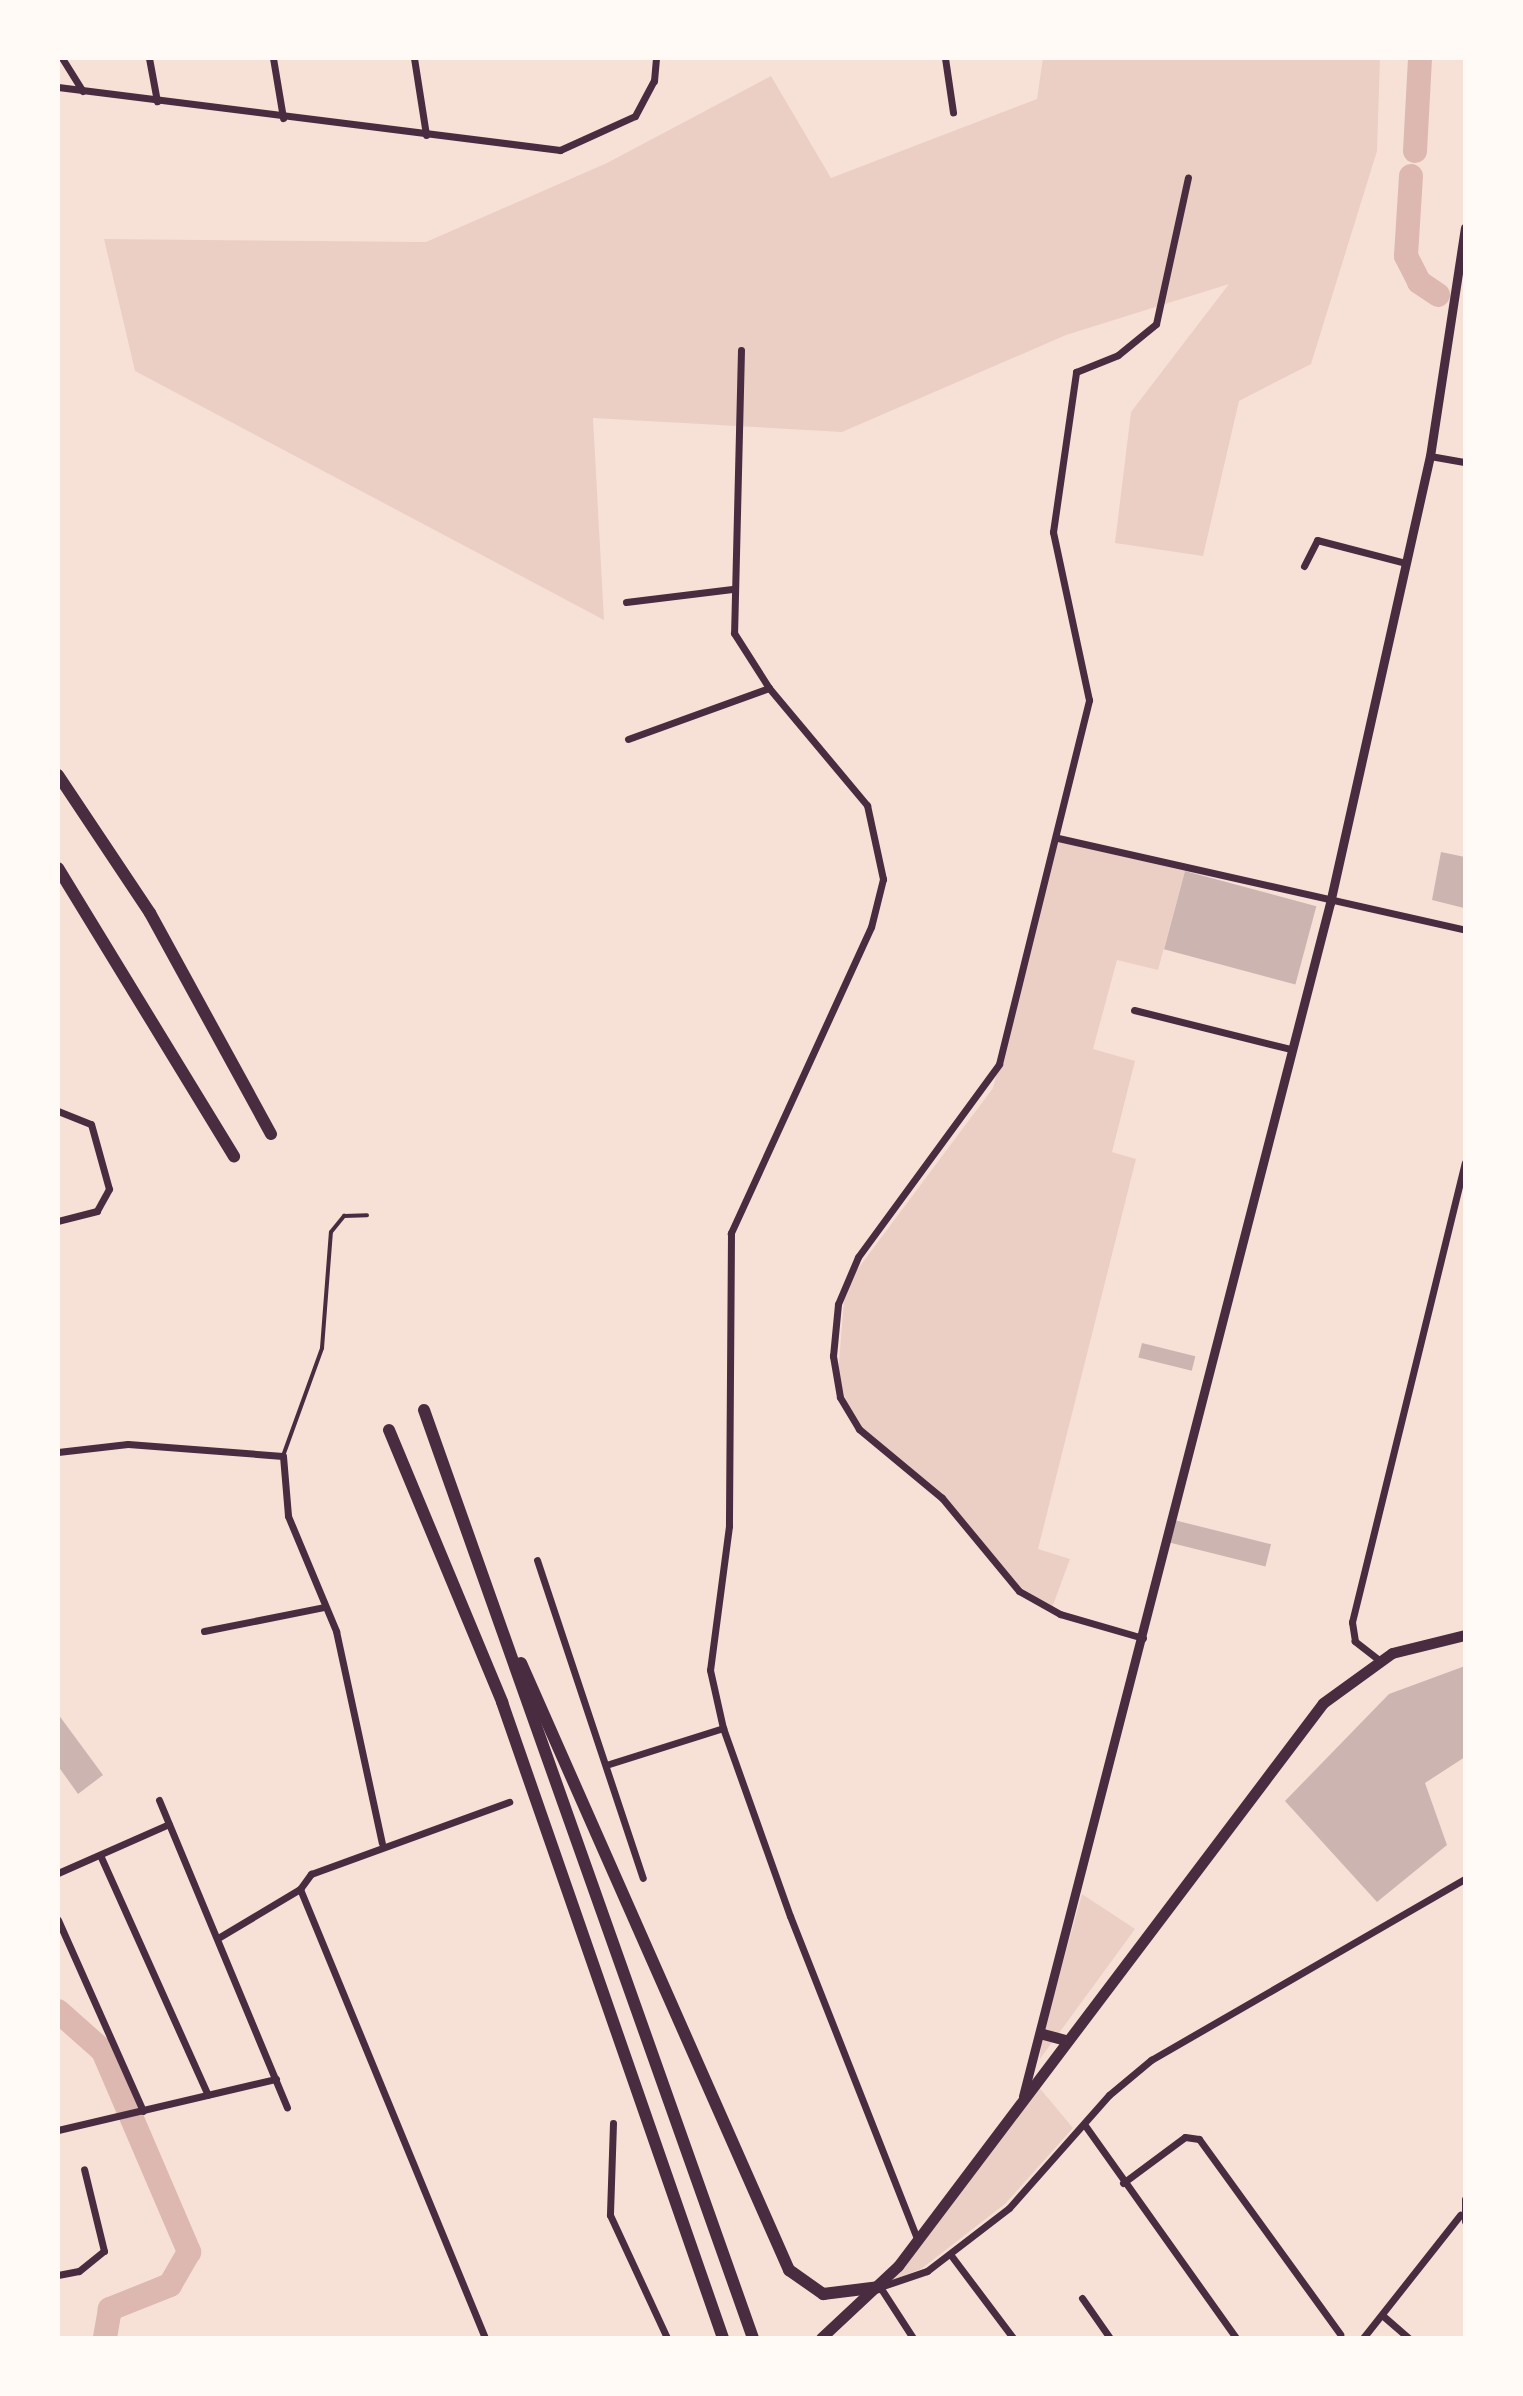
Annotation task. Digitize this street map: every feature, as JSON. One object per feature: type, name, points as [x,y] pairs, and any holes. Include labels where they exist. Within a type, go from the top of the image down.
[{"type":"highway","points":[[58,775],[150,913],[271,1134]]},
{"type":"highway","points":[[58,868],[234,1156]]},
{"type":"highway","points":[[424,1410],[753,2338]]},
{"type":"highway","points":[[389,1430],[502,1702],[723,2338]]},
{"type":"highway","points":[[501,1624],[557,1732],[789,2270],[823,2294],[880,2287]]},
{"type":"main road","points":[[821,2338],[880,2287],[1277,1755],[1323,1703],[1379,1660],[1465,1635]]},
{"type":"main road","points":[[1043,2034],[1065,2040]]},
{"type":"main road","points":[[836,2338],[849,2313]]},
{"type":"street","points":[[62,58],[83,91]]},
{"type":"street","points":[[149,58],[157,101]]},
{"type":"street","points":[[273,58],[283,118]]},
{"type":"street","points":[[414,58],[426,135]]},
{"type":"street","points":[[58,87],[283,118],[560,150],[635,116],[654,81],[656,58]]},
{"type":"street","points":[[945,58],[953,112]]},
{"type":"street","points":[[1143,1638],[1060,1614],[1019,1591],[942,1498],[859,1429],[834,1366],[838,1304],[858,1257],[999,1064],[1058,838],[1089,700],[1053,532],[1076,372],[1118,355],[1156,324],[1188,177]]},
{"type":"street","points":[[1022,2097],[1043,2034],[1330,903],[1430,456],[1465,228]]},
{"type":"street","points":[[741,350],[732,589],[739,647],[769,688],[867,805],[883,879],[871,927],[731,1233],[729,1526],[710,1670],[723,1728],[876,2145],[917,2238]]},
{"type":"street","points":[[1430,456],[1465,462]]},
{"type":"street","points":[[1304,566],[1317,540],[1406,563]]},
{"type":"street","points":[[626,602],[732,589]]},
{"type":"street","points":[[628,739],[769,688]]},
{"type":"street","points":[[1058,838],[1330,903],[1465,930]]},
{"type":"street","points":[[1134,1010],[1291,1049]]},
{"type":"street","points":[[58,1111],[91,1124],[109,1189],[97,1211],[58,1221]]},
{"type":"street","points":[[1379,1660],[1355,1641],[1352,1622],[1465,1163]]},
{"type":"street","points":[[58,1452],[128,1444],[283,1456],[288,1516],[336,1631],[382,1843]]},
{"type":"street","points":[[537,1560],[643,1878]]},
{"type":"street","points":[[204,1631],[324,1607]]},
{"type":"street","points":[[606,1765],[723,1728]]},
{"type":"street","points":[[159,1800],[287,2107]]},
{"type":"street","points":[[218,1938],[300,1889],[311,1874],[382,1843],[509,1802]]},
{"type":"street","points":[[58,1873],[169,1824]]},
{"type":"street","points":[[100,1855],[208,2095]]},
{"type":"street","points":[[913,2338],[880,2287],[902,2285],[950,2254],[1009,2208],[1084,2124],[1151,2060],[1465,1879]]},
{"type":"street","points":[[300,1889],[485,2338]]},
{"type":"street","points":[[58,1920],[143,2111]]},
{"type":"street","points":[[58,2130],[276,2079]]},
{"type":"street","points":[[613,2123],[610,2215],[667,2338]]},
{"type":"street","points":[[1084,2124],[1236,2338]]},
{"type":"street","points":[[1123,2183],[1185,2137],[1199,2139],[1340,2334]]},
{"type":"street","points":[[58,2275],[79,2271],[104,2251],[84,2169]]},
{"type":"street","points":[[1363,2338],[1462,2218],[1465,2199]]},
{"type":"street","points":[[950,2254],[1013,2338]]},
{"type":"street","points":[[1082,2298],[1110,2338]]},
{"type":"street","points":[[1382,2315],[1408,2338]]},
{"type":"street","points":[[1094,2338],[1104,2329]]},
{"type":"lane","points":[[283,1456],[322,1348],[331,1232],[344,1216],[367,1215]]},
{"type":"shaded area","points":[[1043,58],[1380,58],[1377,151],[1311,364],[1239,401],[1203,556],[1115,543],[1131,412],[1229,284],[1066,335],[842,432],[593,418],[604,620],[135,371],[104,239],[426,242],[607,163],[771,76],[831,178],[1037,99]]},
{"type":"shaded area","points":[[1057,841],[1185,871],[1158,970],[1117,960],[1093,1049],[1135,1061],[1112,1152],[1136,1159],[1038,1549],[1070,1559],[1052,1608],[1014,1583],[949,1502],[852,1421],[838,1375],[844,1300],[854,1274],[993,1088]]},
{"type":"shaded area","points":[[1082,1894],[1135,1929],[1040,2059],[1041,2040]]},
{"type":"shaded area","points":[[1037,2085],[1073,2128],[1005,2204],[921,2269],[890,2281]]},
{"type":"building","points":[[1441,852],[1465,857],[1464,908],[1432,900]]},
{"type":"building","points":[[1185,871],[1316,906],[1295,984],[1164,949]]},
{"type":"building","points":[[1142,1343],[1195,1356],[1192,1371],[1138,1358]]},
{"type":"building","points":[[1174,1520],[1271,1544],[1265,1567],[1168,1542]]},
{"type":"building","points":[[1465,1666],[1465,1757],[1425,1783],[1447,1845],[1377,1902],[1285,1801],[1389,1694]]},
{"type":"building","points":[[58,1714],[103,1775],[78,1794],[58,1766]]},
{"type":"waterway","points":[[1415,151],[1420,58]]},
{"type":"waterway","points":[[1411,176],[1406,256],[1419,282],[1438,295]]},
{"type":"waterway","points":[[58,2011],[103,2051],[189,2252],[170,2285],[110,2309],[105,2338]]}]
